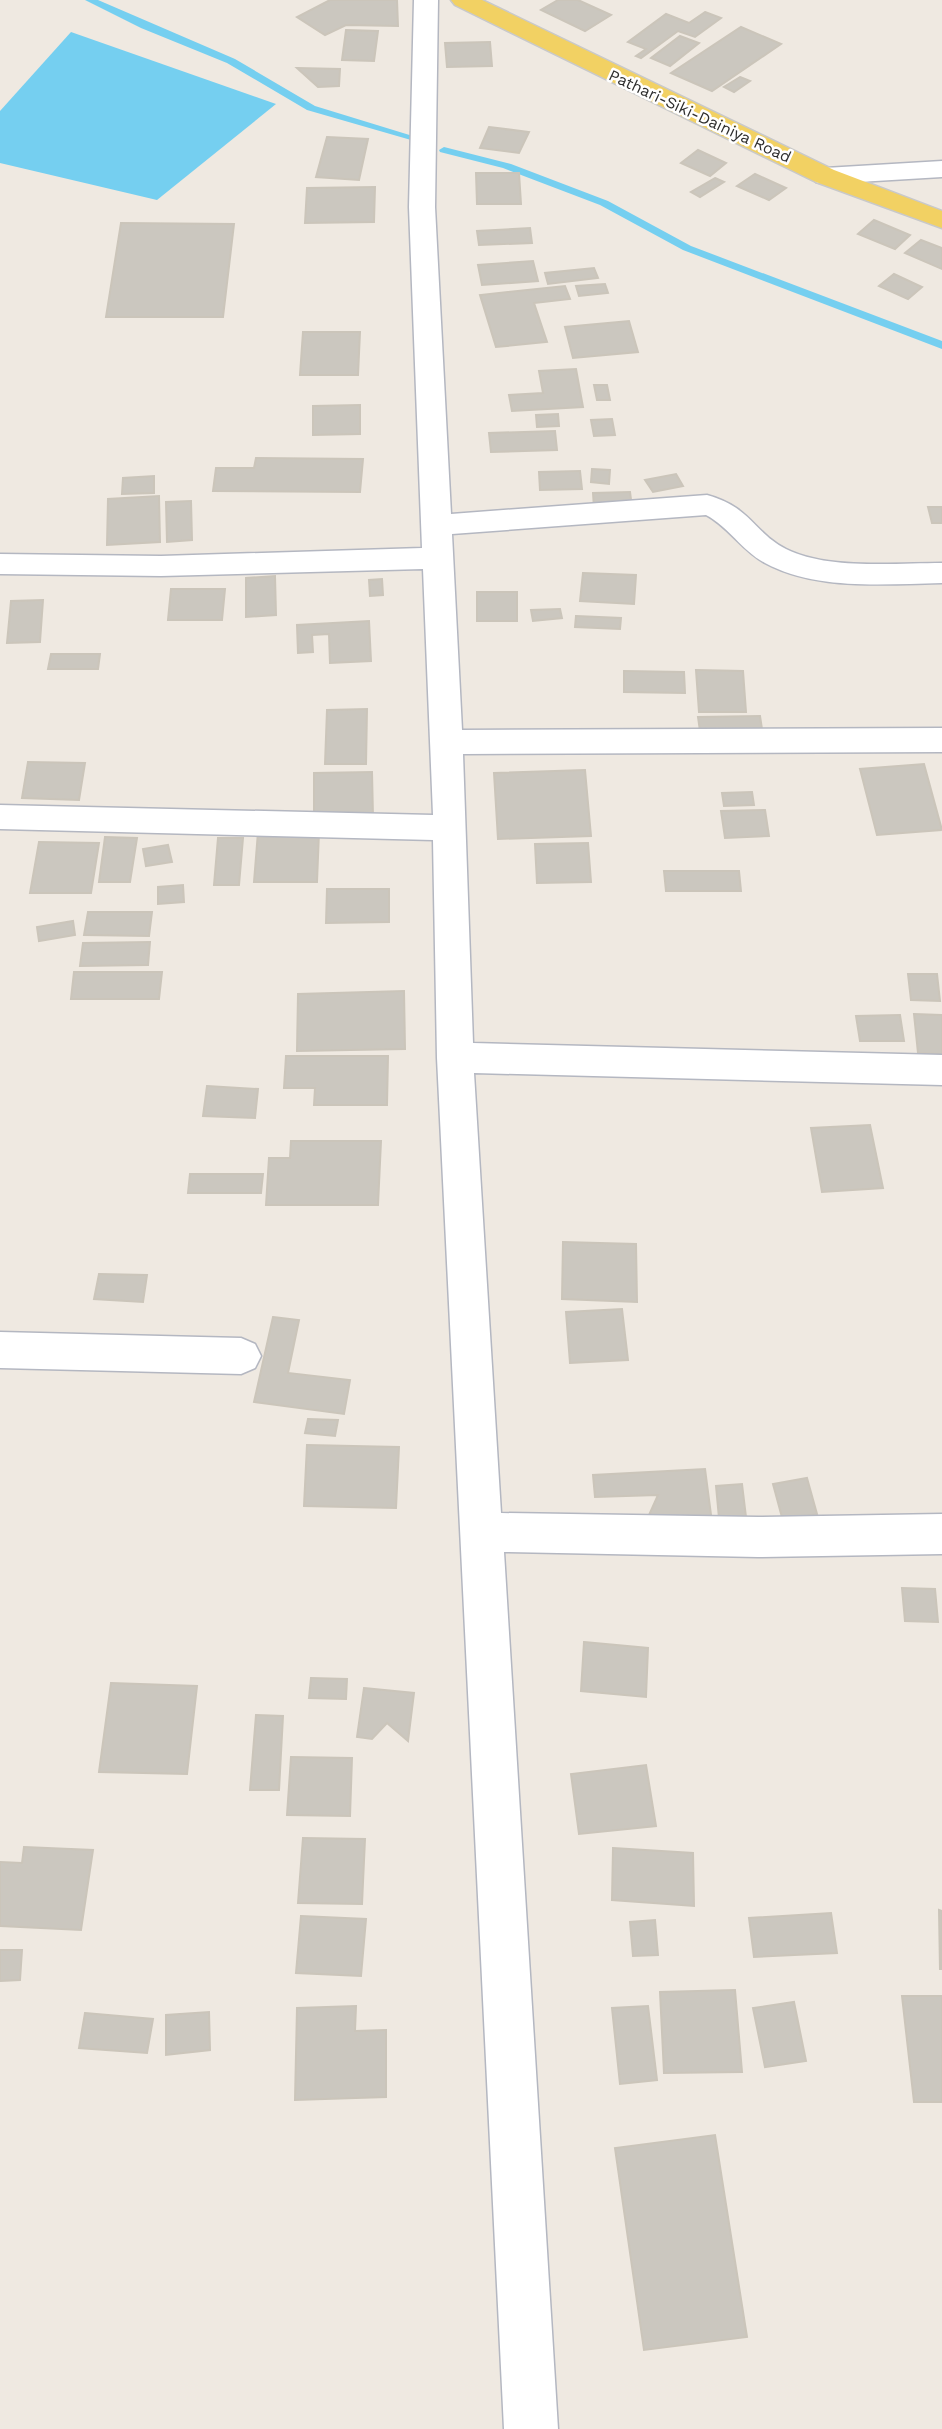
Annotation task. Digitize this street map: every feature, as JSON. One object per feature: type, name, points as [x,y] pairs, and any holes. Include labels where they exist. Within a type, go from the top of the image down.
[{"type":"main road","name":"Pathari-Siki-Dainiya Road","points":[[463,0],[825,176],[942,220]]},
{"type":"street","points":[[426,0],[422,207],[450,828],[455,1059],[531,2429]]},
{"type":"street","points":[[825,176],[942,169]]},
{"type":"street","points":[[0,564],[161,566],[438,542],[707,505],[720,507],[756,543],[797,566],[896,573],[942,573]]},
{"type":"street","points":[[446,742],[942,740]]},
{"type":"street","points":[[0,817],[450,828]]},
{"type":"street","points":[[455,1059],[513,1058],[825,1069],[942,1070]]},
{"type":"street","points":[[0,1350],[241,1356]]},
{"type":"street","points":[[481,1532],[758,1537],[942,1534]]},
{"type":"water","points":[[71,32],[276,104],[157,200],[0,163],[0,111]]},
{"type":"building","points":[[330,0],[397,0],[398,26],[346,25],[325,35],[297,17]]},
{"type":"building","points":[[558,0],[578,0],[611,15],[585,31],[541,10]]},
{"type":"building","points":[[705,12],[721,18],[695,37],[678,31],[641,58],[636,56],[646,49],[628,42],[666,14],[689,23]]},
{"type":"building","points":[[741,27],[781,44],[712,91],[671,73]]},
{"type":"building","points":[[346,30],[378,31],[374,61],[342,60]]},
{"type":"building","points":[[680,36],[699,43],[670,66],[651,58]]},
{"type":"building","points":[[490,42],[492,66],[447,67],[445,43]]},
{"type":"building","points":[[297,68],[340,69],[339,86],[318,87]]},
{"type":"building","points":[[740,77],[750,81],[734,92],[724,87]]},
{"type":"building","points":[[489,127],[529,132],[519,153],[480,148]]},
{"type":"building","points":[[327,137],[368,139],[359,180],[316,177]]},
{"type":"building","points":[[698,150],[726,163],[710,176],[681,163]]},
{"type":"building","points":[[476,173],[519,173],[521,204],[477,204]]},
{"type":"building","points":[[755,174],[786,188],[769,200],[737,186]]},
{"type":"building","points":[[715,178],[724,182],[700,197],[691,192]]},
{"type":"building","points":[[375,187],[374,222],[305,223],[307,188]]},
{"type":"building","points":[[874,220],[910,235],[895,249],[858,234]]},
{"type":"building","points":[[121,223],[234,224],[223,317],[106,317]]},
{"type":"building","points":[[530,228],[532,243],[479,245],[477,231]]},
{"type":"building","points":[[921,240],[942,248],[942,269],[905,253]]},
{"type":"building","points":[[533,261],[538,281],[482,285],[478,265]]},
{"type":"building","points":[[594,268],[598,278],[548,284],[545,273]]},
{"type":"building","points":[[894,274],[922,287],[908,299],[879,286]]},
{"type":"building","points":[[605,284],[608,293],[579,296],[576,286]]},
{"type":"building","points":[[565,286],[570,299],[534,303],[547,342],[496,347],[480,295]]},
{"type":"building","points":[[629,321],[638,352],[573,358],[565,327]]},
{"type":"building","points":[[303,332],[360,332],[358,375],[300,375]]},
{"type":"building","points":[[576,369],[583,407],[512,411],[509,395],[543,393],[539,371]]},
{"type":"building","points":[[594,385],[607,385],[610,400],[597,400]]},
{"type":"building","points":[[360,405],[360,434],[313,435],[313,406]]},
{"type":"building","points":[[558,414],[559,426],[537,427],[536,415]]},
{"type":"building","points":[[612,419],[615,435],[594,436],[591,420]]},
{"type":"building","points":[[555,431],[557,450],[491,452],[489,433]]},
{"type":"building","points":[[256,458],[363,459],[360,492],[213,491],[216,468],[254,468]]},
{"type":"building","points":[[592,469],[610,470],[609,484],[591,482]]},
{"type":"building","points":[[580,471],[582,489],[540,490],[539,472]]},
{"type":"building","points":[[676,474],[683,486],[653,492],[645,480]]},
{"type":"building","points":[[154,476],[154,493],[122,494],[123,478]]},
{"type":"building","points":[[630,492],[632,507],[594,508],[593,493]]},
{"type":"building","points":[[159,496],[160,542],[107,545],[108,499]]},
{"type":"building","points":[[191,501],[192,540],[167,542],[166,502]]},
{"type":"building","points":[[928,507],[942,507],[942,523],[932,523]]},
{"type":"building","points":[[583,573],[636,575],[634,604],[580,601]]},
{"type":"building","points":[[275,576],[276,615],[246,617],[246,578]]},
{"type":"building","points":[[382,579],[383,595],[370,596],[369,580]]},
{"type":"building","points":[[171,589],[225,589],[222,620],[168,620]]},
{"type":"building","points":[[477,592],[517,592],[517,621],[477,621]]},
{"type":"building","points":[[43,600],[40,642],[7,643],[11,601]]},
{"type":"building","points":[[560,609],[562,618],[533,621],[531,610]]},
{"type":"building","points":[[576,616],[621,618],[620,629],[575,627]]},
{"type":"building","points":[[369,621],[371,661],[330,663],[329,634],[312,635],[313,652],[298,653],[297,625]]},
{"type":"building","points":[[51,654],[100,654],[98,669],[48,669]]},
{"type":"building","points":[[696,670],[743,671],[746,712],[699,712]]},
{"type":"building","points":[[624,671],[684,672],[685,693],[624,692]]},
{"type":"building","points":[[367,709],[366,764],[325,764],[327,710]]},
{"type":"building","points":[[760,716],[762,729],[700,731],[698,717]]},
{"type":"building","points":[[28,762],[85,763],[79,800],[22,798]]},
{"type":"building","points":[[924,764],[942,830],[877,835],[860,769]]},
{"type":"building","points":[[585,770],[591,836],[498,839],[494,773]]},
{"type":"building","points":[[372,772],[373,817],[314,818],[314,773]]},
{"type":"building","points":[[752,792],[754,805],[724,806],[722,793]]},
{"type":"building","points":[[765,810],[769,836],[725,838],[721,811]]},
{"type":"building","points":[[258,832],[319,832],[317,882],[254,882]]},
{"type":"building","points":[[105,837],[137,838],[130,882],[99,882]]},
{"type":"building","points":[[218,838],[243,838],[239,885],[214,885]]},
{"type":"building","points":[[39,842],[99,843],[91,893],[30,893]]},
{"type":"building","points":[[588,843],[591,882],[537,883],[535,844]]},
{"type":"building","points":[[168,845],[172,862],[146,866],[143,849]]},
{"type":"building","points":[[664,871],[739,871],[741,891],[666,891]]},
{"type":"building","points":[[183,885],[184,902],[158,904],[158,887]]},
{"type":"building","points":[[327,889],[389,889],[389,922],[326,923]]},
{"type":"building","points":[[88,912],[152,912],[149,936],[84,935]]},
{"type":"building","points":[[73,921],[75,935],[39,941],[37,927]]},
{"type":"building","points":[[150,942],[148,965],[80,966],[83,943]]},
{"type":"building","points":[[74,972],[162,972],[159,999],[71,999]]},
{"type":"building","points":[[908,974],[937,974],[940,1001],[911,1000]]},
{"type":"building","points":[[404,991],[405,1049],[297,1051],[298,994]]},
{"type":"building","points":[[914,1014],[942,1015],[942,1054],[918,1053]]},
{"type":"building","points":[[900,1015],[904,1041],[860,1041],[856,1016]]},
{"type":"building","points":[[286,1056],[388,1056],[387,1105],[314,1105],[315,1088],[284,1088]]},
{"type":"building","points":[[207,1086],[258,1089],[255,1118],[203,1116]]},
{"type":"building","points":[[870,1125],[883,1188],[822,1192],[811,1128]]},
{"type":"building","points":[[291,1141],[381,1141],[378,1205],[266,1205],[269,1158],[290,1158]]},
{"type":"building","points":[[190,1174],[263,1174],[261,1193],[188,1193]]},
{"type":"building","points":[[563,1242],[636,1244],[637,1302],[562,1299]]},
{"type":"building","points":[[99,1274],[147,1275],[143,1302],[94,1299]]},
{"type":"building","points":[[622,1309],[628,1360],[570,1363],[566,1312]]},
{"type":"building","points":[[273,1317],[299,1320],[288,1373],[350,1380],[344,1414],[254,1402]]},
{"type":"building","points":[[308,1419],[338,1420],[335,1436],[305,1433]]},
{"type":"building","points":[[307,1445],[399,1447],[396,1508],[304,1506]]},
{"type":"building","points":[[705,1469],[713,1530],[641,1533],[658,1495],[595,1497],[593,1475]]},
{"type":"building","points":[[807,1478],[817,1514],[783,1521],[773,1484]]},
{"type":"building","points":[[742,1484],[746,1517],[719,1518],[716,1486]]},
{"type":"building","points":[[902,1588],[935,1589],[938,1622],[905,1621]]},
{"type":"building","points":[[584,1642],[648,1648],[646,1697],[581,1691]]},
{"type":"building","points":[[311,1678],[347,1679],[346,1699],[309,1698]]},
{"type":"building","points":[[111,1683],[197,1686],[187,1774],[99,1772]]},
{"type":"building","points":[[364,1688],[414,1693],[408,1741],[387,1723],[372,1739],[357,1737]]},
{"type":"building","points":[[256,1715],[283,1716],[279,1790],[250,1790]]},
{"type":"building","points":[[291,1757],[352,1758],[350,1816],[287,1815]]},
{"type":"building","points":[[646,1765],[656,1826],[579,1834],[571,1774]]},
{"type":"building","points":[[303,1838],[365,1839],[362,1904],[298,1903]]},
{"type":"building","points":[[24,1847],[93,1850],[81,1930],[0,1926],[0,1862],[22,1863]]},
{"type":"building","points":[[613,1848],[693,1853],[694,1906],[612,1900]]},
{"type":"building","points":[[939,1910],[942,1911],[942,1969],[940,1969]]},
{"type":"building","points":[[831,1913],[837,1953],[754,1957],[749,1918]]},
{"type":"building","points":[[301,1916],[366,1919],[361,1976],[296,1973]]},
{"type":"building","points":[[655,1920],[658,1955],[633,1956],[630,1922]]},
{"type":"building","points":[[0,1950],[22,1950],[20,1980],[0,1981]]},
{"type":"building","points":[[735,1990],[742,2072],[664,2073],[660,1992]]},
{"type":"building","points":[[902,1996],[942,1996],[942,2102],[914,2102]]},
{"type":"building","points":[[794,2002],[806,2061],[765,2067],[753,2008]]},
{"type":"building","points":[[356,2006],[355,2031],[386,2030],[386,2097],[295,2100],[297,2008]]},
{"type":"building","points":[[648,2006],[657,2080],[620,2084],[612,2008]]},
{"type":"building","points":[[209,2012],[210,2050],[166,2055],[166,2015]]},
{"type":"building","points":[[85,2013],[153,2019],[147,2053],[79,2048]]},
{"type":"building","points":[[715,2135],[747,2337],[644,2350],[615,2148]]},
{"type":"waterway","points":[[90,0],[231,61],[311,108],[411,137]]},
{"type":"waterway","points":[[444,150],[507,166],[604,203],[687,248],[942,345]]}]
